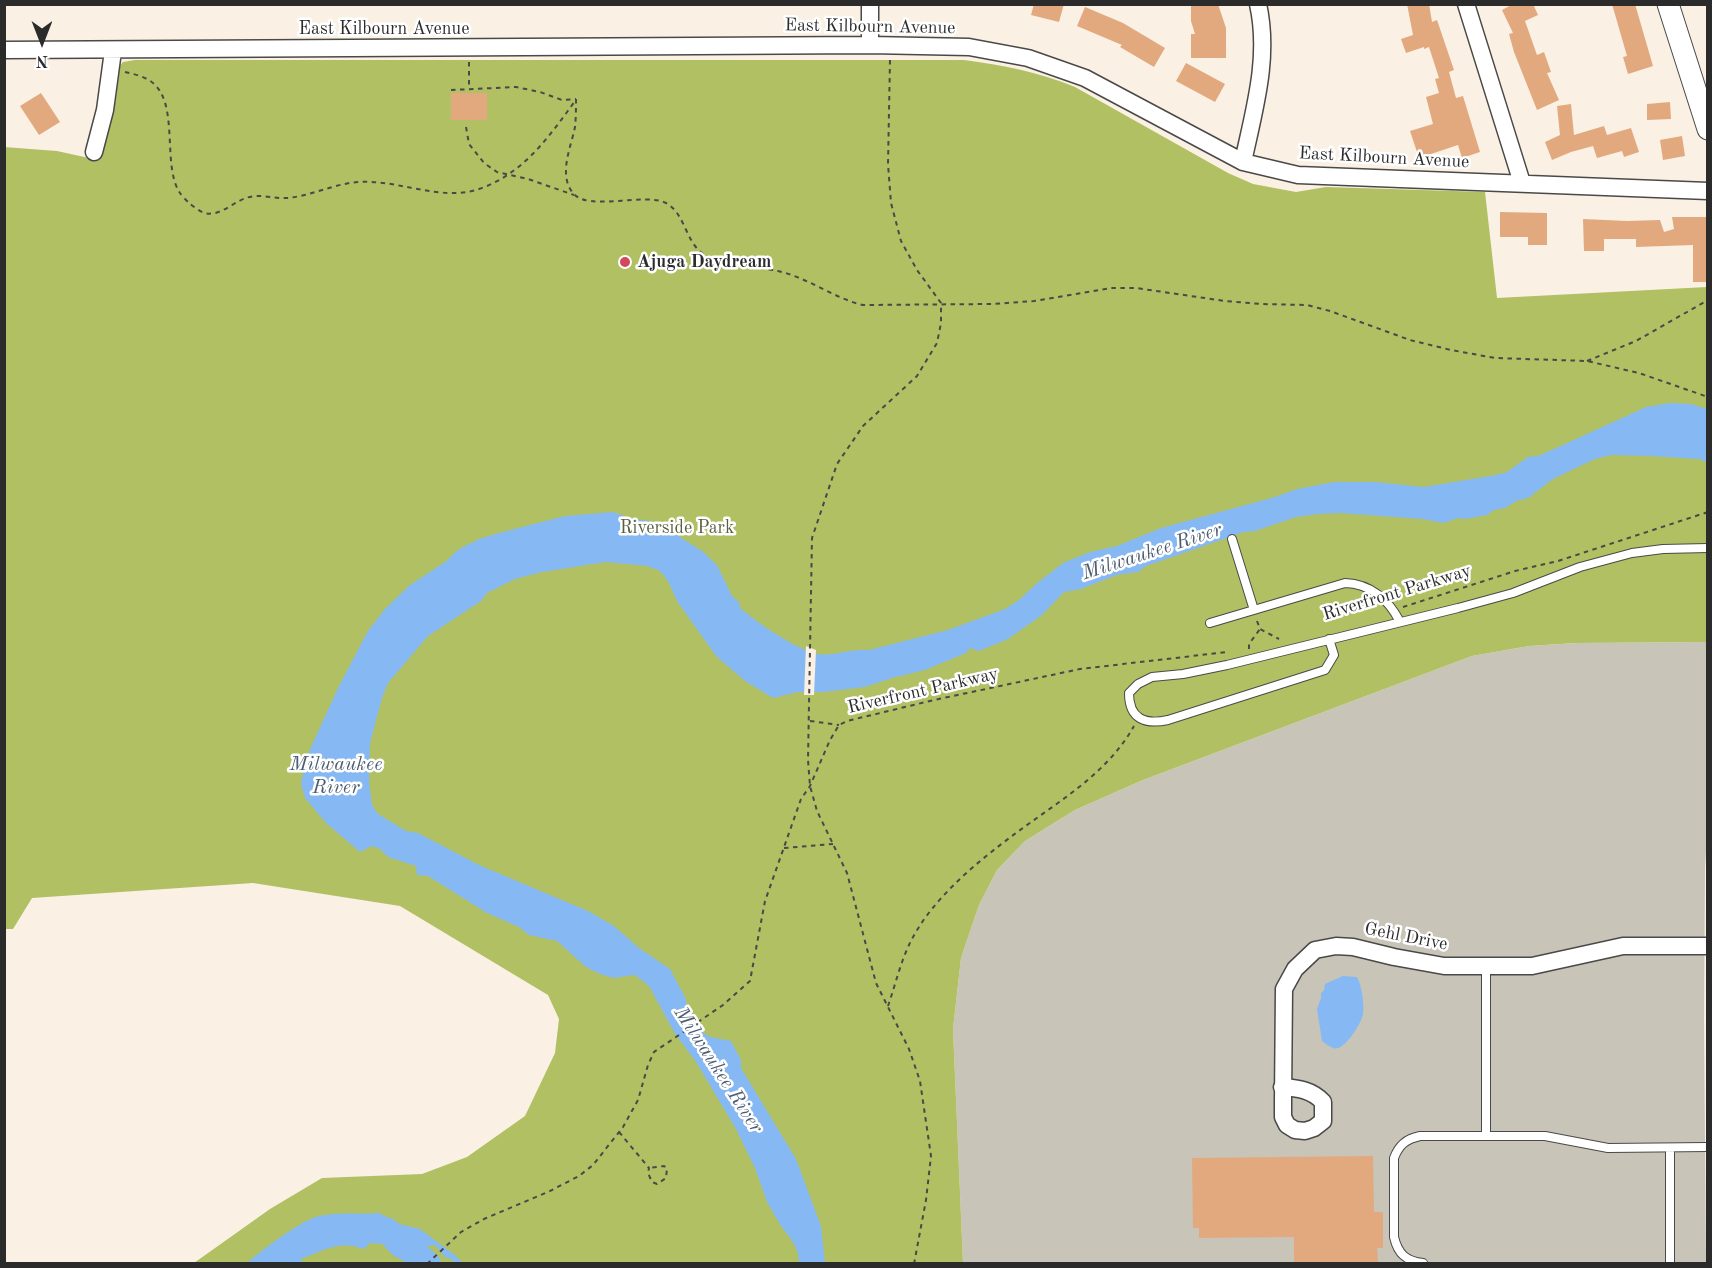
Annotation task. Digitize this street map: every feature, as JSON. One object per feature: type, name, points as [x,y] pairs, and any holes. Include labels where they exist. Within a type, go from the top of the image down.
[{"type":"street","points":[[870,4],[870,45]]},
{"type":"street","points":[[1243,162],[1262,68],[1263,43],[1258,4]]},
{"type":"street","points":[[1466,4],[1522,183]]},
{"type":"street","points":[[1668,4],[1707,129]]},
{"type":"street","name":"East Kilbourn Avenue","points":[[4,50],[870,45],[969,47],[1028,58],[1085,78],[1243,162],[1298,176],[1707,190]]},
{"type":"street","points":[[94,152],[105,110],[113,51]]},
{"type":"street","name":"Gehl Drive","points":[[1282,1088],[1284,989],[1295,969],[1315,951],[1336,946],[1353,947],[1444,966],[1532,966],[1623,946],[1707,946]]},
{"type":"lane","points":[[1232,539],[1254,610]]},
{"type":"lane","points":[[1329,639],[1334,655],[1325,670],[1153,723],[1138,718],[1130,705],[1130,693],[1138,684],[1152,677],[1183,674],[1227,665],[1329,639],[1400,622],[1513,592],[1580,567],[1632,553],[1663,549],[1707,548]]},
{"type":"lane","points":[[1210,623],[1345,583],[1355,584],[1375,592],[1394,610],[1400,622]]},
{"type":"lane","points":[[1486,966],[1486,1136]]},
{"type":"lane","points":[[1423,1263],[1402,1255],[1396,1248],[1394,1237],[1393,1169],[1397,1149],[1410,1139],[1420,1136],[1545,1136],[1608,1148],[1707,1147]]},
{"type":"lane","points":[[1670,1148],[1670,1263]]},
{"type":"path","points":[[890,45],[888,164],[891,203],[901,241],[917,270],[941,303],[941,323],[937,343],[917,376],[862,426],[837,464],[812,538],[808,760],[810,786],[817,811],[847,873],[876,983],[909,1049],[920,1081],[931,1156],[926,1200],[914,1263]]},
{"type":"path","points":[[469,48],[469,89]]},
{"type":"path","points":[[110,70],[137,75],[155,84],[165,102],[170,126],[171,163],[179,192],[192,206],[205,213],[219,212],[246,198],[259,196],[285,198],[358,182],[380,182],[432,191],[460,193],[479,189],[507,175],[537,152],[576,99]]},
{"type":"path","points":[[451,90],[516,87],[562,100],[576,99]]},
{"type":"path","points":[[574,195],[567,183],[566,166],[575,124],[576,99]]},
{"type":"path","points":[[466,127],[469,144],[484,163],[497,172],[528,179],[591,202],[664,202],[676,211],[694,246],[705,256],[801,277],[847,301],[863,305],[993,304],[1034,301],[1111,288],[1136,288],[1225,301],[1307,305],[1410,340],[1495,358],[1587,361],[1648,376],[1707,397]]},
{"type":"path","points":[[1587,361],[1636,341],[1707,300]]},
{"type":"path","name":"Riverfront Parkway","points":[[1394,610],[1515,571],[1558,561],[1707,512]]},
{"type":"path","points":[[1244,650],[1249,649]]},
{"type":"path","name":"Riverfront Parkway","points":[[427,1263],[461,1232],[484,1219],[520,1205],[579,1176],[593,1165],[619,1132],[638,1100],[654,1052],[664,1043],[723,1005],[750,981],[765,901],[801,799],[810,786],[830,740],[840,725],[862,716],[1080,669],[1234,651]]},
{"type":"path","points":[[888,1006],[909,945],[922,923],[946,894],[978,862],[1072,795],[1098,771],[1127,738],[1138,718]]},
{"type":"path","points":[[809,721],[840,725]]},
{"type":"path","points":[[784,848],[833,844]]},
{"type":"path","points":[[619,1132],[649,1168],[648,1173],[652,1182],[657,1184],[666,1178],[668,1171],[664,1166],[649,1168]]},
{"type":"shaded area","points":[[1707,642],[1708,815],[1705,868],[1704,1021],[1706,1263],[963,1264],[953,1029],[961,958],[979,905],[997,870],[1025,841],[1075,810],[1143,780],[1472,656],[1529,646],[1576,643]]},
{"type":"green space","name":"Riverside Park","points":[[135,60],[964,60],[1020,70],[1075,87],[1228,173],[1253,184],[1296,192],[1326,187],[1485,192],[1497,298],[1707,287],[1707,642],[1576,643],[1529,646],[1472,656],[1143,780],[1075,810],[1025,841],[997,870],[979,905],[961,958],[953,1029],[963,1263],[194,1263],[270,1209],[322,1178],[422,1174],[467,1157],[525,1116],[555,1053],[559,1019],[548,995],[400,906],[253,883],[32,898],[13,929],[5,929],[4,147],[57,151],[98,160],[114,107],[119,68],[123,62]]},
{"type":"water","points":[[1670,403],[1691,404],[1707,409],[1707,462],[1699,459],[1612,455],[1595,459],[1553,479],[1528,498],[1516,501],[1505,508],[1494,510],[1487,515],[1466,519],[1458,518],[1444,523],[1422,519],[1340,513],[1296,517],[1255,531],[1244,532],[1146,566],[1138,572],[1117,575],[1081,589],[1064,592],[1042,615],[1008,639],[979,651],[970,648],[966,653],[925,670],[865,687],[823,692],[798,692],[773,698],[745,681],[716,656],[677,601],[668,581],[660,571],[647,566],[606,562],[542,572],[515,579],[487,593],[481,601],[428,636],[388,683],[382,698],[370,743],[369,781],[372,805],[378,814],[406,831],[418,833],[479,865],[588,911],[614,926],[639,948],[670,969],[686,999],[687,1012],[701,1031],[710,1037],[731,1041],[741,1060],[741,1068],[796,1159],[821,1226],[825,1263],[799,1263],[793,1242],[767,1202],[755,1168],[736,1129],[696,1062],[674,1032],[649,986],[635,975],[613,978],[586,967],[557,941],[529,935],[519,927],[487,913],[428,876],[417,875],[416,866],[388,857],[380,849],[372,846],[360,852],[326,823],[305,798],[301,784],[306,758],[339,686],[368,631],[385,609],[410,585],[445,562],[459,549],[479,539],[499,533],[565,516],[613,512],[633,519],[656,522],[702,551],[717,565],[732,596],[739,602],[740,608],[777,635],[817,654],[869,650],[948,630],[1005,609],[1063,563],[1090,552],[1117,546],[1161,528],[1297,489],[1334,482],[1375,482],[1424,487],[1496,475],[1507,472],[1528,457],[1538,456],[1646,407]]},
{"type":"water","points":[[1343,976],[1357,977],[1362,995],[1363,1014],[1350,1038],[1342,1046],[1334,1048],[1322,1041],[1317,1009],[1325,984]]},
{"type":"water","points":[[379,1213],[399,1224],[420,1229],[463,1263],[454,1263],[453,1260],[445,1257],[435,1245],[423,1247],[417,1244],[412,1253],[424,1263],[418,1263],[396,1257],[383,1244],[370,1243],[364,1249],[355,1246],[332,1247],[301,1259],[303,1263],[246,1264],[279,1238],[313,1218],[338,1214]]},
{"type":"pier","points":[[806,646],[816,650],[814,695],[804,695]]},
{"type":"building","points":[[1034,4],[1064,4],[1059,22],[1031,15]]},
{"type":"building","points":[[1191,4],[1218,4],[1226,28],[1226,58],[1191,58],[1191,34],[1195,34],[1191,21]]},
{"type":"building","points":[[1407,4],[1429,4],[1432,22],[1437,20],[1454,70],[1449,72],[1456,98],[1463,96],[1480,152],[1462,158],[1458,145],[1419,158],[1410,131],[1433,124],[1426,97],[1439,93],[1435,79],[1439,78],[1429,47],[1406,53],[1401,39],[1413,35]]},
{"type":"building","points":[[1513,4],[1533,4],[1538,15],[1525,21],[1537,55],[1544,52],[1551,72],[1547,73],[1559,100],[1537,110],[1514,52],[1509,34],[1513,33],[1502,10]]},
{"type":"building","points":[[1612,4],[1635,4],[1653,66],[1628,74],[1623,57],[1627,56]]},
{"type":"building","points":[[1085,7],[1123,23],[1165,48],[1154,67],[1120,47],[1122,45],[1077,26]]},
{"type":"building","points":[[1186,63],[1225,84],[1215,102],[1176,81]]},
{"type":"building","points":[[41,93],[60,122],[39,135],[20,106]]},
{"type":"building","points":[[451,93],[487,93],[487,120],[451,120]]},
{"type":"building","points":[[1670,102],[1671,119],[1647,120],[1647,104]]},
{"type":"building","points":[[1571,104],[1574,135],[1604,126],[1607,135],[1631,128],[1639,152],[1624,157],[1622,151],[1597,158],[1593,146],[1552,160],[1545,142],[1560,135],[1557,106]]},
{"type":"building","points":[[1682,136],[1685,156],[1663,160],[1660,140]]},
{"type":"building","points":[[1500,212],[1547,213],[1547,245],[1528,245],[1528,237],[1500,237]]},
{"type":"building","points":[[1672,217],[1706,217],[1707,282],[1693,282],[1693,245],[1636,247],[1636,239],[1604,239],[1604,251],[1584,251],[1583,219],[1660,220],[1664,232],[1674,229]]},
{"type":"building","points":[[1373,1156],[1374,1212],[1383,1212],[1383,1248],[1377,1248],[1378,1263],[1294,1263],[1294,1237],[1199,1238],[1199,1228],[1193,1228],[1192,1158]]},
{"type":"waterway","name":"Milwaukee River","points":[[386,1230],[428,1264]]},
{"type":"place","name":"Ajuga Daydream","points":[[625,262]]}]
